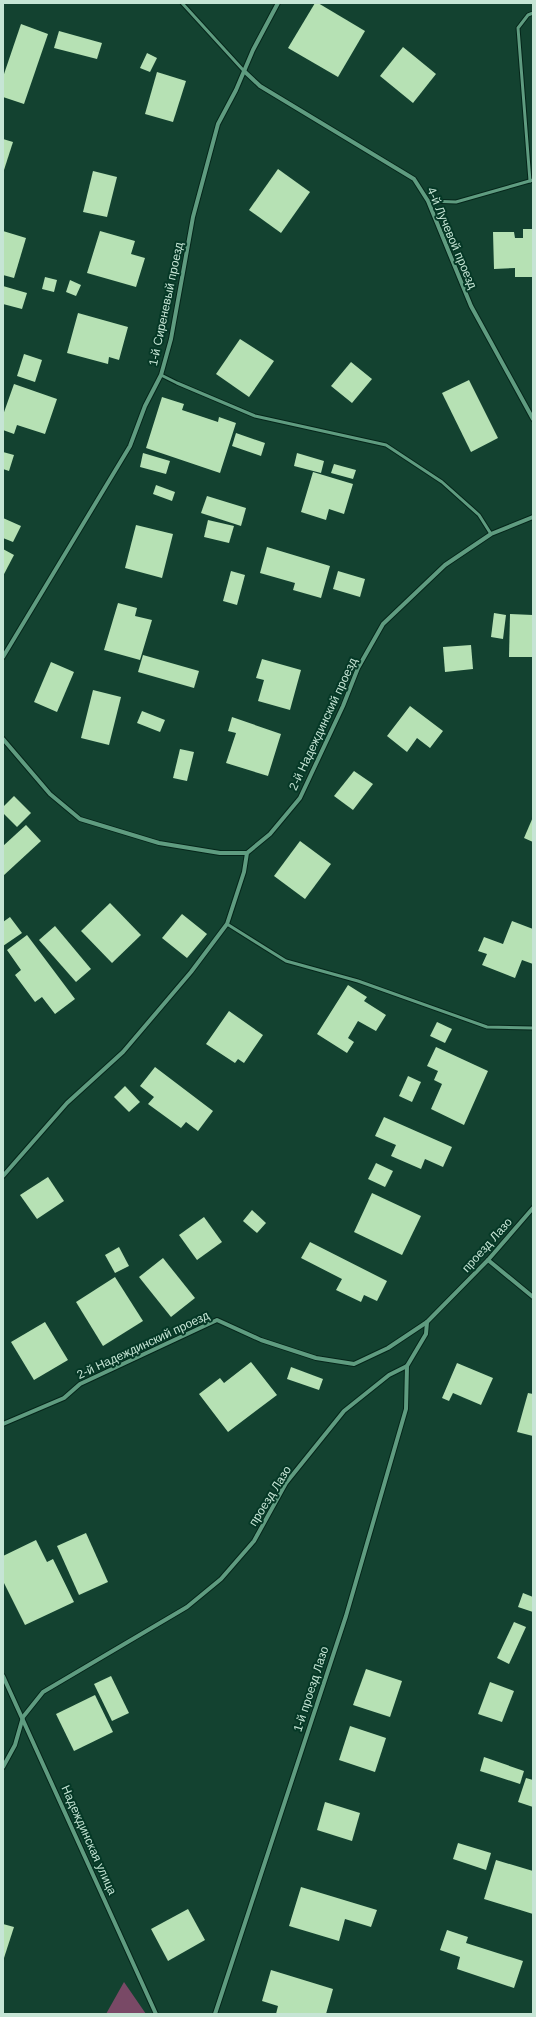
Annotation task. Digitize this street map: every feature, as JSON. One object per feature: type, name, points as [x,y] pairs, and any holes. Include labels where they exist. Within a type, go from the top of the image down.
[{"type":"street","name":"1-й Сиреневый проезд","points":[[3,656],[130,446],[145,406],[161,375],[171,339],[193,217],[218,124],[236,90],[252,50],[278,3]]},
{"type":"street","name":"4-й Лучевой проезд","points":[[244,71],[260,86],[414,178],[428,201],[471,306],[533,419]]},
{"type":"street","name":"2-й Надеждинский проезд","points":[[247,853],[270,834],[300,798],[343,706],[358,668],[383,624],[445,565],[491,534],[533,517]]},
{"type":"street","points":[[3,739],[50,794],[80,819],[159,843],[220,853],[247,853],[244,872],[226,924],[191,972],[123,1052],[67,1102],[3,1176]]},
{"type":"street","name":"проезд Лазо","points":[[3,1767],[15,1745],[23,1717],[43,1692],[187,1607],[221,1579],[254,1541],[286,1482],[344,1411],[388,1375],[407,1366],[426,1334],[427,1322],[488,1260],[533,1208]]},
{"type":"street","points":[[488,1260],[533,1297]]},
{"type":"street","name":"2-й Надеждинский проезд","points":[[3,1424],[64,1398],[80,1384],[217,1320],[261,1340],[309,1356],[354,1364],[388,1348],[427,1322]]},
{"type":"street","name":"1-й проезд Лазо","points":[[215,2014],[346,1616],[406,1409],[407,1366]]},
{"type":"street","name":"Надеждинская улица","points":[[3,1676],[23,1717],[156,2014]]},
{"type":"lane","points":[[182,3],[244,71]]},
{"type":"lane","points":[[428,201],[456,202],[531,181],[518,28],[528,15],[533,13]]},
{"type":"lane","points":[[161,375],[255,416],[386,445],[442,482],[479,515],[491,534]]},
{"type":"lane","points":[[226,924],[286,961],[358,981],[487,1027],[533,1028]]},
{"type":"shaded area","points":[[124,1982],[146,2014],[106,2014]]},
{"type":"building","points":[[315,3],[318,3],[365,31],[338,77],[288,48]]},
{"type":"building","points":[[21,24],[48,34],[24,104],[3,97],[3,77]]},
{"type":"building","points":[[59,31],[102,43],[97,59],[54,48]]},
{"type":"building","points":[[403,47],[436,74],[413,103],[380,76]]},
{"type":"building","points":[[147,53],[157,58],[150,72],[140,68]]},
{"type":"building","points":[[157,72],[186,81],[173,122],[145,114]]},
{"type":"building","points":[[3,139],[13,142],[3,173]]},
{"type":"building","points":[[278,169],[310,192],[281,233],[249,210]]},
{"type":"building","points":[[93,171],[117,177],[107,217],[83,212]]},
{"type":"building","points":[[523,229],[533,229],[533,277],[515,277],[515,268],[494,269],[493,232],[514,232],[515,238],[523,238]]},
{"type":"building","points":[[3,231],[26,238],[14,278],[3,275]]},
{"type":"building","points":[[100,231],[135,241],[131,254],[145,258],[136,287],[87,273]]},
{"type":"building","points":[[45,277],[57,280],[54,292],[42,289]]},
{"type":"building","points":[[70,280],[81,285],[76,296],[66,292]]},
{"type":"building","points":[[3,286],[27,293],[22,309],[3,304]]},
{"type":"building","points":[[78,313],[128,327],[119,360],[109,357],[108,364],[67,353]]},
{"type":"building","points":[[240,339],[274,361],[249,397],[216,374]]},
{"type":"building","points":[[24,354],[42,360],[35,382],[17,376]]},
{"type":"building","points":[[351,362],[372,379],[352,403],[331,386]]},
{"type":"building","points":[[469,380],[498,438],[471,452],[442,393]]},
{"type":"building","points":[[14,384],[57,399],[45,434],[17,425],[14,434],[3,430],[3,415]]},
{"type":"building","points":[[162,397],[184,404],[182,410],[218,422],[219,417],[236,423],[220,473],[146,448]]},
{"type":"building","points":[[236,433],[265,443],[261,456],[232,446]]},
{"type":"building","points":[[3,452],[14,455],[9,471],[3,469]]},
{"type":"building","points":[[143,453],[170,461],[166,474],[140,467]]},
{"type":"building","points":[[297,453],[324,461],[321,473],[294,466]]},
{"type":"building","points":[[334,464],[356,470],[353,479],[331,473]]},
{"type":"building","points":[[313,472],[353,484],[344,514],[329,509],[326,520],[301,512]]},
{"type":"building","points":[[156,485],[175,492],[172,501],[153,494]]},
{"type":"building","points":[[207,496],[246,508],[241,526],[201,513]]},
{"type":"building","points":[[3,518],[21,526],[13,542],[3,538]]},
{"type":"building","points":[[208,520],[234,526],[229,543],[204,537]]},
{"type":"building","points":[[136,525],[173,534],[162,578],[125,568]]},
{"type":"building","points":[[267,547],[330,566],[321,598],[293,590],[295,583],[260,573]]},
{"type":"building","points":[[3,549],[14,555],[3,576]]},
{"type":"building","points":[[231,571],[245,575],[237,605],[223,601]]},
{"type":"building","points":[[338,571],[365,579],[360,597],[333,589]]},
{"type":"building","points":[[118,603],[137,608],[135,616],[152,620],[140,660],[104,650]]},
{"type":"building","points":[[494,613],[506,615],[503,639],[491,637]]},
{"type":"building","points":[[510,614],[533,615],[533,657],[509,657]]},
{"type":"building","points":[[471,645],[473,669],[445,672],[443,647]]},
{"type":"building","points":[[143,655],[199,671],[194,688],[138,672]]},
{"type":"building","points":[[262,659],[301,670],[290,710],[258,701],[264,680],[256,678]]},
{"type":"building","points":[[51,662],[74,672],[57,712],[34,702]]},
{"type":"building","points":[[93,690],[121,697],[109,745],[81,738]]},
{"type":"building","points":[[410,706],[443,731],[430,748],[417,738],[407,752],[387,736]]},
{"type":"building","points":[[142,711],[165,720],[160,732],[137,723]]},
{"type":"building","points":[[232,717],[281,734],[268,776],[226,763],[236,733],[228,731]]},
{"type":"building","points":[[180,749],[194,752],[187,781],[173,778]]},
{"type":"building","points":[[354,771],[373,784],[353,810],[334,796]]},
{"type":"building","points":[[14,796],[31,813],[17,827],[3,813],[3,807]]},
{"type":"building","points":[[533,817],[533,842],[524,838]]},
{"type":"building","points":[[26,825],[41,841],[3,876],[3,846]]},
{"type":"building","points":[[300,841],[331,864],[305,899],[274,876]]},
{"type":"building","points":[[110,903],[141,935],[112,963],[81,931]]},
{"type":"building","points":[[182,914],[207,934],[187,958],[162,938]]},
{"type":"building","points":[[10,917],[22,933],[3,946],[3,922]]},
{"type":"building","points":[[512,921],[533,929],[533,964],[522,960],[515,978],[482,965],[487,954],[478,951],[484,937],[503,944]]},
{"type":"building","points":[[55,926],[91,969],[76,982],[39,940]]},
{"type":"building","points":[[27,935],[75,999],[55,1014],[42,997],[35,1002],[15,975],[21,970],[7,950]]},
{"type":"building","points":[[348,985],[367,997],[364,1001],[386,1015],[376,1031],[358,1021],[348,1038],[354,1042],[347,1053],[317,1034]]},
{"type":"building","points":[[229,1011],[263,1035],[244,1063],[238,1059],[235,1063],[206,1044]]},
{"type":"building","points":[[437,1022],[452,1029],[445,1043],[430,1036]]},
{"type":"building","points":[[436,1047],[488,1071],[464,1125],[431,1109],[442,1084],[434,1080],[438,1071],[427,1066]]},
{"type":"building","points":[[155,1067],[213,1111],[198,1131],[186,1122],[181,1128],[148,1104],[154,1097],[140,1086]]},
{"type":"building","points":[[408,1076],[421,1082],[412,1102],[399,1096]]},
{"type":"building","points":[[125,1086],[140,1102],[129,1112],[114,1097]]},
{"type":"building","points":[[384,1117],[452,1147],[443,1167],[425,1159],[421,1169],[391,1156],[396,1145],[375,1136]]},
{"type":"building","points":[[376,1163],[393,1171],[385,1187],[368,1179]]},
{"type":"building","points":[[48,1177],[64,1201],[37,1219],[20,1195]]},
{"type":"building","points":[[372,1193],[421,1216],[402,1255],[354,1232]]},
{"type":"building","points":[[252,1210],[266,1223],[257,1233],[243,1221]]},
{"type":"building","points":[[204,1217],[222,1242],[197,1260],[179,1235]]},
{"type":"building","points":[[310,1242],[387,1281],[377,1301],[364,1295],[361,1302],[336,1290],[342,1279],[301,1258]]},
{"type":"building","points":[[119,1247],[129,1266],[115,1273],[105,1255]]},
{"type":"building","points":[[163,1258],[195,1298],[171,1317],[139,1277]]},
{"type":"building","points":[[115,1277],[143,1321],[103,1346],[76,1302]]},
{"type":"building","points":[[45,1322],[68,1360],[34,1380],[11,1342]]},
{"type":"building","points":[[251,1362],[277,1395],[228,1432],[199,1394],[220,1378],[224,1383]]},
{"type":"building","points":[[457,1363],[493,1378],[481,1405],[453,1393],[449,1401],[442,1398]]},
{"type":"building","points":[[291,1367],[323,1379],[319,1390],[287,1379]]},
{"type":"building","points":[[528,1393],[533,1394],[533,1436],[517,1432]]},
{"type":"building","points":[[86,1533],[108,1582],[79,1595],[57,1546]]},
{"type":"building","points":[[36,1540],[47,1562],[53,1559],[74,1602],[25,1625],[3,1581],[3,1556]]},
{"type":"building","points":[[523,1593],[533,1597],[533,1612],[518,1607]]},
{"type":"building","points":[[514,1622],[526,1627],[509,1664],[497,1658]]},
{"type":"building","points":[[366,1669],[402,1681],[390,1717],[353,1705]]},
{"type":"building","points":[[111,1676],[129,1713],[112,1721],[94,1684]]},
{"type":"building","points":[[490,1682],[514,1691],[502,1722],[478,1714]]},
{"type":"building","points":[[95,1695],[113,1732],[74,1751],[56,1714]]},
{"type":"building","points":[[350,1726],[386,1738],[375,1772],[339,1760]]},
{"type":"building","points":[[484,1757],[524,1771],[520,1784],[480,1771]]},
{"type":"building","points":[[526,1778],[533,1780],[533,1807],[518,1802]]},
{"type":"building","points":[[325,1802],[360,1813],[352,1841],[317,1830]]},
{"type":"building","points":[[458,1843],[491,1853],[486,1870],[453,1859]]},
{"type":"building","points":[[496,1860],[533,1871],[533,1914],[484,1899]]},
{"type":"building","points":[[301,1887],[377,1910],[371,1927],[345,1919],[339,1941],[289,1926]]},
{"type":"building","points":[[188,1909],[205,1940],[168,1961],[151,1929]]},
{"type":"building","points":[[3,1924],[14,1927],[3,1961]]},
{"type":"building","points":[[447,1930],[468,1937],[466,1943],[523,1961],[514,1988],[457,1969],[460,1957],[440,1950]]},
{"type":"building","points":[[271,1970],[333,1989],[326,2014],[276,2014],[278,2006],[262,2001]]}]
